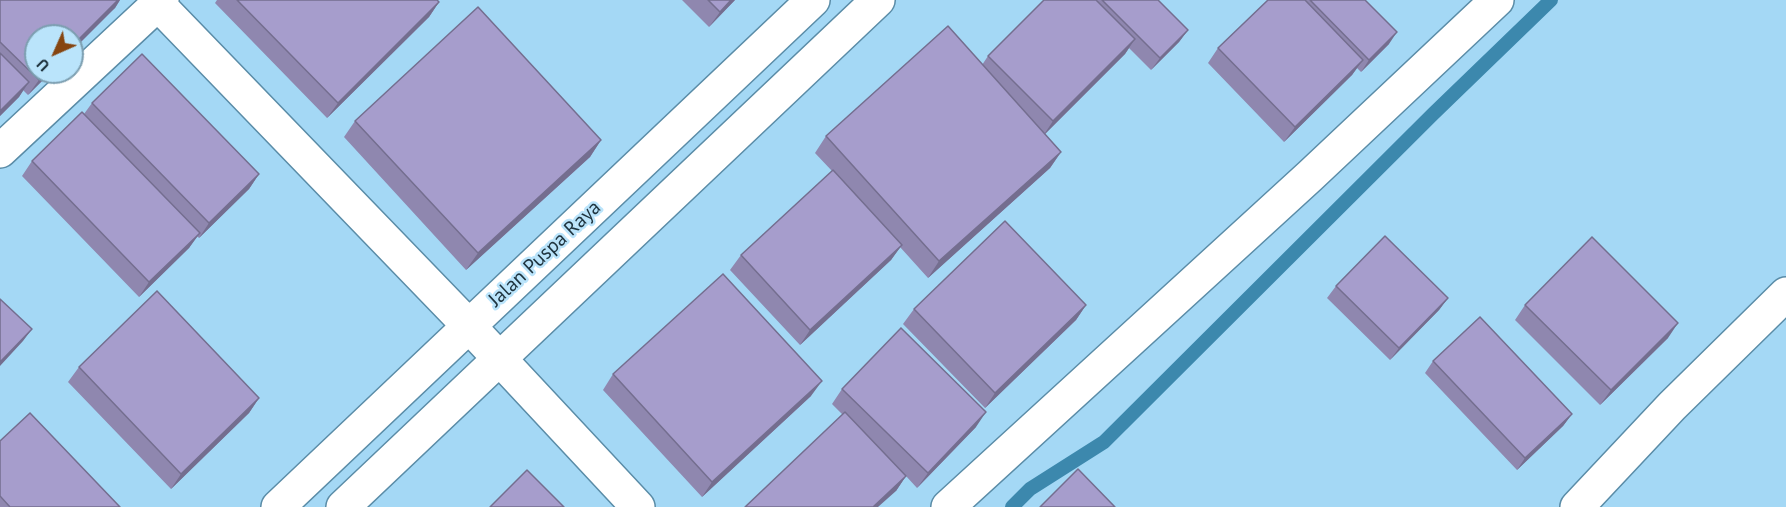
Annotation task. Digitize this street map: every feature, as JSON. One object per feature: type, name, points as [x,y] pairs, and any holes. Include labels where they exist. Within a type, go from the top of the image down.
[{"type":"street","name":"Jalan Puspa Raya","points":[[278,507],[813,0]]},
{"type":"street","points":[[343,507],[878,0]]},
{"type":"street","points":[[948,507],[1310,176],[1497,0]]},
{"type":"street","points":[[0,151],[158,1],[469,326],[498,360],[638,507]]},
{"type":"street","points":[[1577,507],[1672,406],[1786,294]]},
{"type":"building","points":[[0,0],[118,0],[84,34],[84,24],[24,24],[24,65],[0,42]]},
{"type":"building","points":[[237,0],[437,0],[439,2],[338,103]]},
{"type":"building","points":[[708,0],[731,0],[720,12]]},
{"type":"building","points":[[1044,0],[1096,0],[1135,39],[1053,121],[988,56]]},
{"type":"building","points":[[1102,0],[1158,0],[1188,30],[1160,58]]},
{"type":"building","points":[[1268,0],[1305,0],[1363,60],[1295,127],[1218,48]]},
{"type":"building","points":[[1310,0],[1365,0],[1397,32],[1369,60]]},
{"type":"building","points":[[478,7],[601,140],[478,253],[355,121]]},
{"type":"building","points":[[948,26],[1061,152],[939,261],[826,136]]},
{"type":"building","points":[[0,53],[24,77],[24,84],[27,84],[0,111]]},
{"type":"building","points":[[142,54],[259,174],[209,223],[92,103]]},
{"type":"building","points":[[82,112],[200,233],[149,282],[32,161]]},
{"type":"building","points":[[833,170],[902,245],[810,330],[741,255]]},
{"type":"building","points":[[1005,221],[1086,305],[995,393],[914,309]]},
{"type":"building","points":[[1385,236],[1448,298],[1399,348],[1336,286]]},
{"type":"building","points":[[1592,237],[1678,323],[1611,390],[1525,305]]},
{"type":"building","points":[[723,274],[822,381],[712,482],[613,374]]},
{"type":"building","points":[[157,291],[259,398],[181,474],[79,367]]},
{"type":"building","points":[[0,299],[32,329],[0,362]]},
{"type":"building","points":[[1480,317],[1572,414],[1525,458],[1433,361]]},
{"type":"building","points":[[901,328],[986,412],[928,473],[842,389]]},
{"type":"building","points":[[845,412],[906,476],[873,507],[745,507]]},
{"type":"building","points":[[30,413],[120,507],[10,507],[0,496],[0,441]]},
{"type":"building","points":[[1078,469],[1115,507],[1040,507]]},
{"type":"building","points":[[527,470],[564,507],[490,507]]},
{"type":"waterway","points":[[1012,507],[1030,489],[1104,442],[1433,114],[1551,0]]}]
